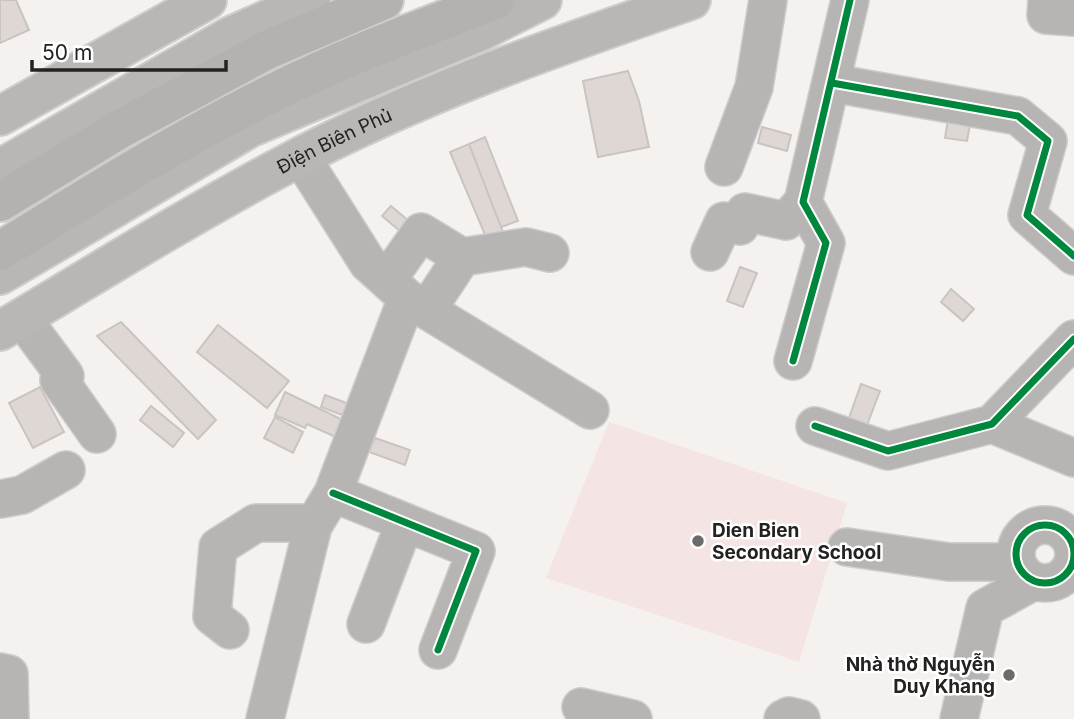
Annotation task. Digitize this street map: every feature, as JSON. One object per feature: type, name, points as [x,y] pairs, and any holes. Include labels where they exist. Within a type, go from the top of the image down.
[{"type":"highway","points":[[0,202],[120,129],[267,50],[384,0]]},
{"type":"highway","points":[[0,251],[161,153],[276,91],[357,54],[495,0]]},
{"type":"main road","points":[[0,116],[166,10],[207,0]]},
{"type":"main road","points":[[0,169],[232,36],[312,0]]},
{"type":"main road","points":[[0,275],[251,127],[481,31],[542,0]]},
{"type":"main road","name":"Điện Biên Phủ","points":[[11,325],[149,242],[301,157],[492,70],[691,0]]},
{"type":"street","points":[[724,167],[754,87],[768,0]]},
{"type":"street","points":[[710,252],[724,221],[740,226],[745,212],[786,221],[803,202],[850,0]]},
{"type":"street","points":[[1047,0],[1046,15],[1074,17]]},
{"type":"street","points":[[832,83],[1018,116],[1048,141],[1027,215],[1074,256]]},
{"type":"street","points":[[1044,158],[1074,138]]},
{"type":"street","points":[[301,157],[368,263],[407,296],[590,410]]},
{"type":"street","points":[[793,361],[826,243],[803,202]]},
{"type":"street","points":[[265,719],[313,526],[333,493],[407,296],[421,232],[462,257]]},
{"type":"street","points":[[407,296],[462,257],[526,247],[551,253]]},
{"type":"street","points":[[11,325],[65,376],[59,380],[97,434]]},
{"type":"street","points":[[815,426],[888,451],[992,424],[1074,339]]},
{"type":"street","points":[[992,424],[1074,458]]},
{"type":"street","points":[[0,499],[22,495],[66,470]]},
{"type":"street","points":[[333,493],[476,551],[438,650]]},
{"type":"street","points":[[366,624],[405,522]]},
{"type":"street","points":[[230,630],[212,616],[218,547],[256,523],[302,523],[313,526]]},
{"type":"street","points":[[1026,571],[1017,544],[1029,529],[1047,525],[1069,529]]},
{"type":"street","points":[[847,547],[1026,571]]},
{"type":"street","points":[[959,719],[985,608],[1026,571]]},
{"type":"street","points":[[0,672],[9,674],[10,719]]},
{"type":"street","points":[[581,708],[633,719]]},
{"type":"street","points":[[783,719],[789,716],[802,719]]},
{"type":"shaded area","name":"Dien Bien Secondary School","points":[[609,422],[847,503],[799,662],[546,578]]},
{"type":"building","points":[[0,0],[16,0],[29,30],[0,43]]},
{"type":"building","points":[[628,71],[639,101],[649,147],[598,157],[583,81]]},
{"type":"building","points":[[949,113],[971,120],[967,141],[945,138]]},
{"type":"building","points":[[762,127],[791,135],[787,151],[758,143]]},
{"type":"building","points":[[485,137],[518,221],[501,227],[469,144]]},
{"type":"building","points":[[469,144],[503,232],[486,237],[450,152]]},
{"type":"building","points":[[391,206],[415,226],[406,236],[382,216]]},
{"type":"building","points":[[740,267],[757,273],[743,307],[727,301]]},
{"type":"building","points":[[951,289],[974,309],[963,321],[941,302]]},
{"type":"building","points":[[121,322],[216,420],[198,439],[97,336]]},
{"type":"building","points":[[218,325],[289,381],[267,408],[197,352]]},
{"type":"building","points":[[861,384],[880,391],[862,438],[844,432]]},
{"type":"building","points":[[40,387],[64,432],[33,448],[9,403]]},
{"type":"building","points":[[285,392],[347,422],[340,439],[307,424],[305,428],[275,415]]},
{"type":"building","points":[[325,395],[360,408],[355,420],[321,407]]},
{"type":"building","points":[[151,406],[184,433],[173,447],[140,420]]},
{"type":"building","points":[[275,417],[303,432],[293,453],[264,438]]},
{"type":"building","points":[[375,438],[410,450],[405,465],[369,452]]},
{"type":"cycle path","points":[[793,361],[826,243],[803,202],[850,0]]},
{"type":"cycle path","points":[[832,83],[1018,116],[1048,141],[1027,215],[1074,256]]},
{"type":"cycle path","points":[[815,426],[888,451],[992,424],[1074,339]]},
{"type":"cycle path","points":[[333,493],[476,551],[438,650]]},
{"type":"cycle path","points":[[1045,525],[1056,527],[1069,538],[1074,554],[1072,565],[1061,578],[1045,583],[1034,581],[1021,570],[1016,554],[1018,543],[1029,530],[1045,525]]},
{"type":"place","name":"Dien Bien Secondary School","points":[[698,541]]},
{"type":"place","name":"Nhà thờ Nguyễn Duy Khang","points":[[1009,675]]}]
